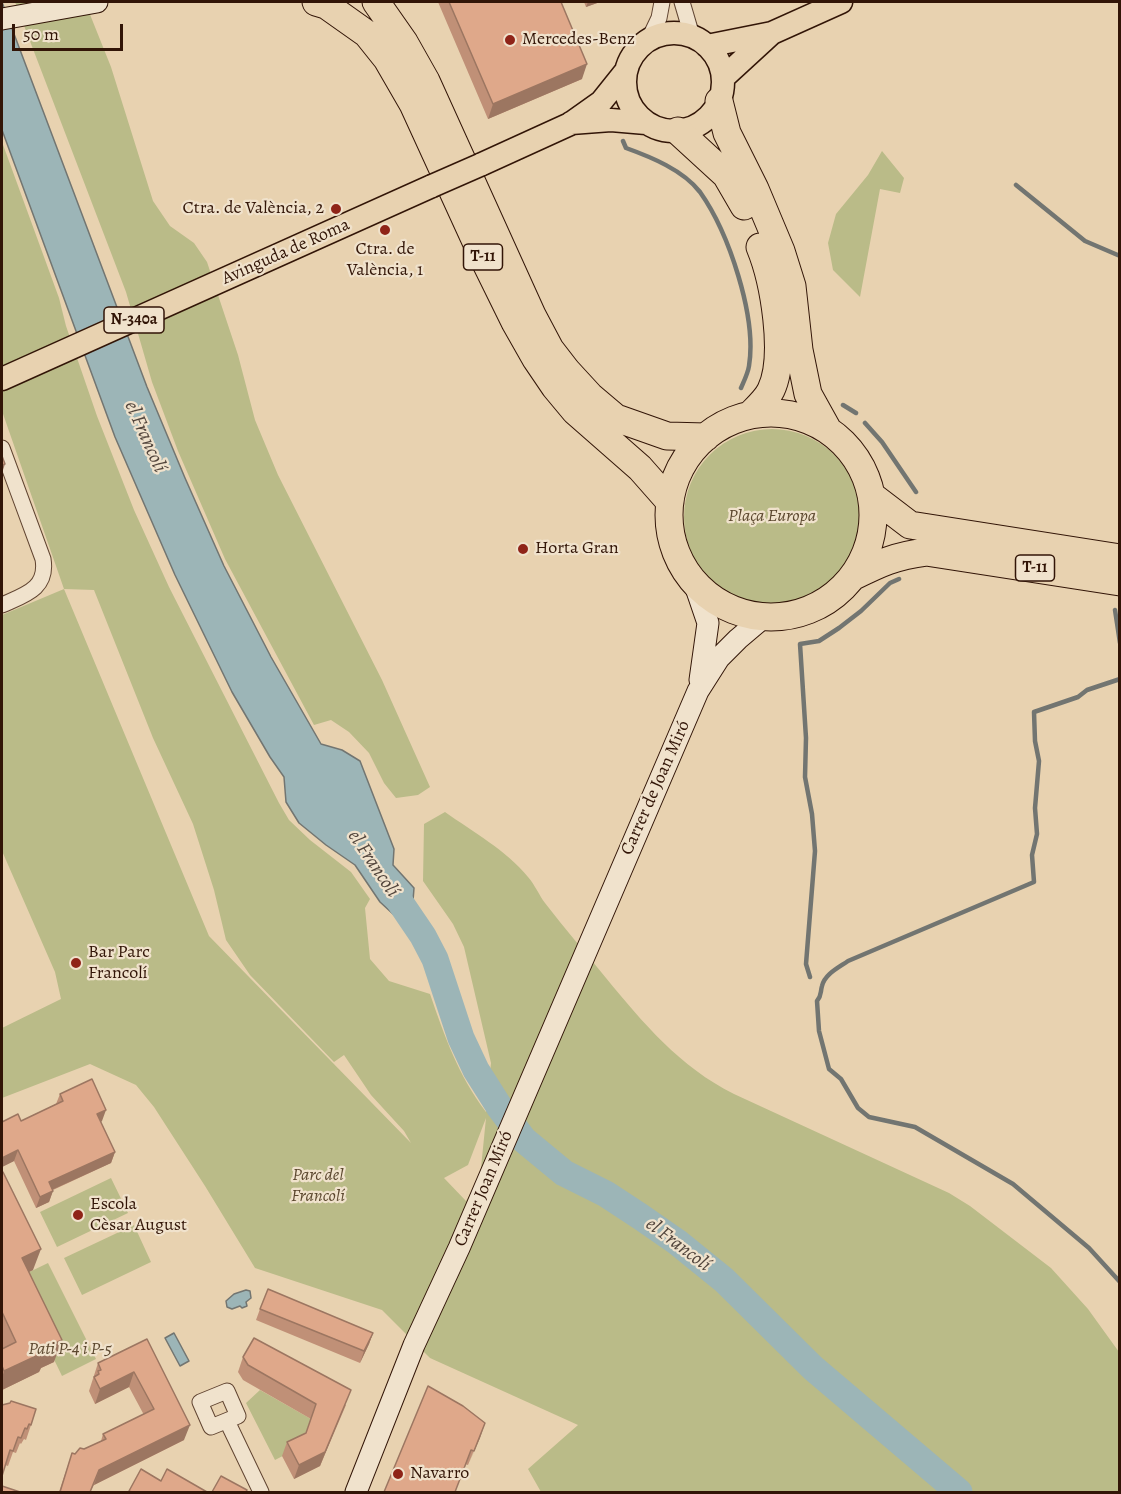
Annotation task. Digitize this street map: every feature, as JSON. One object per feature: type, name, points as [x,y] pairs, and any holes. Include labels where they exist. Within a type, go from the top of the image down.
[{"type":"highway","name":"T-11","points":[[316,2],[326,4],[367,34],[387,59],[413,104],[515,322],[555,387],[575,411],[640,468],[670,502]]},
{"type":"highway","name":"T-11","points":[[376,2],[404,42],[426,81],[532,315],[550,348],[567,371],[590,396],[616,418],[667,436],[706,437]]},
{"type":"highway","points":[[721,89],[727,133],[755,189],[781,251],[792,286],[799,350],[808,394],[828,430]]},
{"type":"highway","points":[[678,131],[726,175],[740,197],[765,258],[774,293],[780,353],[771,390],[750,415]]},
{"type":"highway","name":"T-11","points":[[852,577],[861,562],[870,538],[874,513],[872,496],[869,483],[857,459],[844,443],[828,430],[799,417],[766,413],[750,415],[719,427],[690,453],[678,473],[670,502],[669,520],[673,541],[682,564],[705,593],[732,609],[764,617],[795,614],[812,608],[827,600],[852,577],[885,560],[952,544],[1119,558]]},
{"type":"highway","name":"T-11","points":[[872,496],[910,525],[952,544],[1119,582]]},
{"type":"main road","points":[[649,39],[666,33],[699,41],[772,33],[841,2]]},
{"type":"main road","points":[[678,131],[704,120],[721,89],[772,33]]},
{"type":"main road","name":"N-340a","points":[[626,72],[634,53],[649,39]]},
{"type":"main road","points":[[699,41],[718,61],[721,89]]},
{"type":"main road","points":[[626,72],[625,90],[629,104],[646,123]]},
{"type":"main road","name":"Avinguda de Roma","points":[[2,379],[570,124],[601,102],[626,72]]},
{"type":"main road","name":"Avinguda de Roma","points":[[570,124],[611,120],[646,123]]},
{"type":"main road","name":"N-340a","points":[[646,123],[662,130],[678,131]]},
{"type":"street","points":[[2,19],[97,2]]},
{"type":"street","points":[[649,39],[659,18],[662,2]]},
{"type":"street","points":[[682,2],[699,41]]},
{"type":"street","points":[[2,448],[43,559],[45,571],[41,582],[30,592],[2,605]]},
{"type":"street","name":"Carrer de Joan Miró","points":[[613,885],[712,656],[708,622],[694,582]]},
{"type":"street","points":[[712,656],[738,639],[764,617]]},
{"type":"street","name":"Carrer Joan Miró","points":[[356,1492],[414,1345],[459,1248],[613,885]]},
{"type":"street","points":[[226,1421],[261,1492]]},
{"type":"green space","points":[[15,2],[85,2],[111,67],[153,201],[170,226],[194,243],[207,262],[238,355],[255,420],[278,475],[382,680],[430,787],[418,795],[396,798],[384,783],[369,753],[349,732],[331,720],[314,725],[225,559],[178,451],[152,382],[126,292]]},
{"type":"green space","name":"Parc del Francolí","points":[[2,142],[59,298],[66,326],[97,416],[134,510],[169,587],[289,820],[310,840],[351,872],[370,899],[365,908],[370,959],[389,981],[430,994],[460,1070],[486,1112],[491,1063],[464,947],[453,924],[423,881],[424,824],[445,812],[489,842],[519,867],[553,913],[634,1011],[664,1043],[696,1071],[734,1094],[949,1193],[970,1206],[1051,1268],[1088,1309],[1119,1352],[1119,1492],[541,1492],[528,1469],[578,1425],[430,1358],[382,1310],[255,1268],[154,1107],[136,1085],[90,1064],[2,1098],[2,1028],[61,999],[55,972],[2,851],[2,615],[64,589],[2,411]],"holes":[[[64,589],[94,590],[153,738],[193,824],[214,890],[226,940],[250,975],[334,1062],[344,1055],[371,1095],[404,1131],[411,1143],[209,936]],[[486,1118],[480,1178],[466,1201],[444,1178],[468,1165]]]},
{"type":"green space","points":[[882,151],[904,178],[900,193],[880,189],[860,297],[833,270],[828,243],[836,214],[868,175]]},
{"type":"green space","name":"Plaça Europa","points":[[772,429],[789,430],[806,436],[821,444],[834,455],[845,468],[853,483],[859,500],[859,534],[853,551],[845,566],[834,579],[821,590],[806,598],[789,604],[772,605],[755,604],[738,598],[723,590],[710,579],[699,566],[691,551],[685,534],[684,517],[685,500],[691,483],[699,468],[710,455],[723,444],[738,436],[755,430]]},
{"type":"green space","points":[[111,1178],[128,1213],[57,1247],[40,1212]]},
{"type":"green space","points":[[134,1225],[151,1262],[82,1295],[64,1258]]},
{"type":"green space","name":"Pati P-4 i P-5","points":[[48,1263],[96,1359],[62,1376],[15,1279]]},
{"type":"green space","points":[[260,1390],[311,1419],[300,1447],[275,1460],[246,1403]]},
{"type":"water","points":[[2,2],[147,387],[224,566],[271,657],[321,744],[342,750],[360,761],[394,849],[393,865],[414,888],[413,901],[393,914],[380,902],[355,865],[299,823],[286,802],[284,777],[232,692],[175,575],[115,437],[2,130]]},
{"type":"water","points":[[250,1291],[251,1298],[246,1302],[247,1306],[232,1309],[227,1307],[226,1301],[234,1294]]},
{"type":"water","points":[[174,1333],[189,1361],[180,1366],[165,1338]]},
{"type":"building","name":"Mercedes-Benz","points":[[449,2],[561,2],[587,64],[493,104]]},
{"type":"building","points":[[92,1079],[106,1110],[97,1114],[115,1152],[49,1182],[53,1191],[40,1197],[18,1150],[2,1158],[2,1122],[18,1114],[21,1121],[63,1101],[60,1094]]},
{"type":"building","points":[[3,1172],[41,1249],[22,1258],[62,1340],[45,1348],[47,1351],[4,1371],[2,1349],[16,1342],[2,1312]]},
{"type":"building","points":[[268,1289],[373,1333],[364,1351],[260,1309]]},
{"type":"building","points":[[254,1338],[351,1390],[325,1452],[299,1465],[287,1442],[306,1433],[316,1404],[248,1365],[243,1357]]},
{"type":"building","points":[[147,1339],[190,1425],[99,1470],[90,1492],[60,1492],[72,1453],[75,1454],[80,1448],[84,1449],[106,1439],[103,1434],[154,1409],[134,1372],[100,1389],[94,1377],[101,1370],[98,1363]]},
{"type":"building","points":[[428,1386],[463,1406],[485,1423],[474,1451],[471,1450],[455,1492],[384,1492]]},
{"type":"building","points":[[11,1401],[36,1409],[31,1425],[25,1428],[21,1438],[18,1437],[13,1451],[10,1450],[2,1476],[2,1405]]},
{"type":"building","points":[[141,1469],[161,1481],[167,1469],[207,1492],[129,1491]]},
{"type":"building","points":[[221,1476],[247,1490],[246,1492],[212,1492]]},
{"type":"building","points":[[2,1486],[20,1492],[2,1492]]},
{"type":"waterway","points":[[623,141],[626,148],[666,165],[685,177],[700,192],[711,209],[730,252],[745,300],[750,346],[749,366],[741,388]]},
{"type":"waterway","points":[[1016,185],[1085,241],[1120,256]]},
{"type":"waterway","points":[[843,405],[856,413]]},
{"type":"waterway","points":[[865,423],[882,442],[916,492]]},
{"type":"waterway","points":[[810,977],[806,964],[815,851],[812,814],[805,777],[806,738],[800,644],[819,641],[839,628],[861,611],[890,583],[899,579]]},
{"type":"waterway","points":[[1115,610],[1120,643]]},
{"type":"waterway","points":[[1120,679],[1034,712],[1035,741],[1039,761],[1035,808],[1037,834],[1032,855],[1034,882],[848,961],[826,978],[817,1001],[819,1031],[829,1069],[841,1079],[858,1108],[869,1117],[915,1127],[1013,1184],[1089,1248],[1120,1282]]},
{"type":"waterway","name":"el Francolí","points":[[383,877],[423,936],[435,959],[461,1038],[476,1070],[524,1140],[564,1173],[606,1194],[677,1242],[724,1280],[813,1368],[959,1492]]},
{"type":"place","name":"Mercedes-Benz","points":[[510,40]]},
{"type":"place","name":"Ctra. de València, 2","points":[[336,209]]},
{"type":"place","name":"Ctra. de València, 1","points":[[385,230]]},
{"type":"place","name":"Horta Gran","points":[[523,549]]},
{"type":"place","name":"Bar Parc Francolí","points":[[76,963]]},
{"type":"place","name":"Escola Cèsar August","points":[[78,1215]]},
{"type":"place","name":"Navarro","points":[[398,1474]]}]
